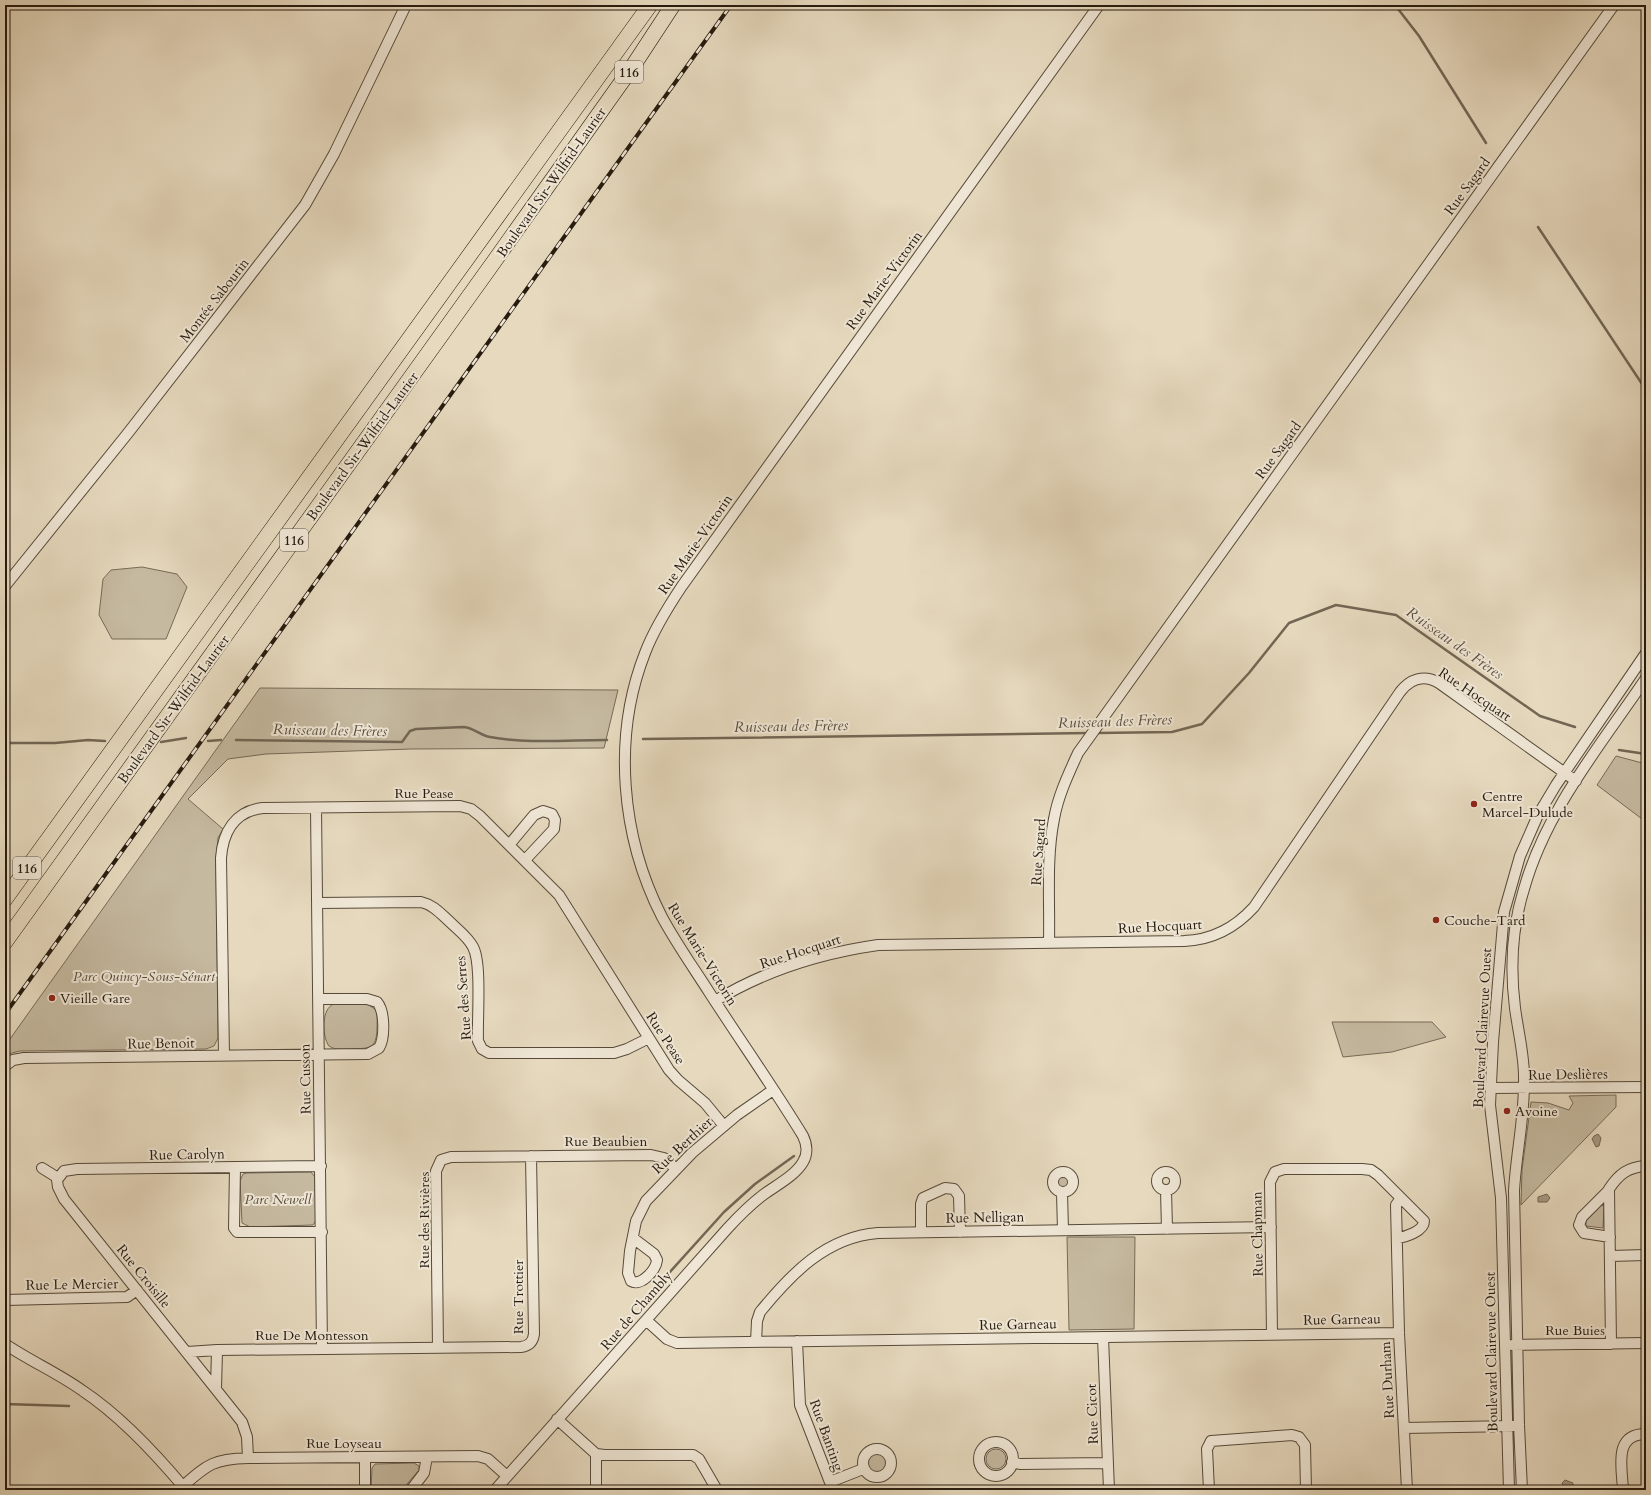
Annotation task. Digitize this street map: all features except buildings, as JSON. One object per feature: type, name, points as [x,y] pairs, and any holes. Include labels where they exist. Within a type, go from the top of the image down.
[{"type":"highway","name":"Boulevard Sir-Wilfrid-Laurier","points":[[5,899],[484,232],[650,5]]},
{"type":"highway","name":"Boulevard Sir-Wilfrid-Laurier","points":[[5,942],[493,264],[629,72],[673,5]]},
{"type":"street","name":"Montée Sabourin","points":[[5,586],[119,445],[305,205],[334,154],[406,5]]},
{"type":"street","name":"Rue Marie-Victorin","points":[[805,1157],[806,1146],[804,1139],[683,952],[662,916],[644,877],[633,835],[626,790],[626,744],[633,697],[645,653],[655,629],[682,586],[1099,5]]},
{"type":"street","name":"Rue Sagard","points":[[1049,942],[1050,850],[1054,819],[1063,784],[1078,753],[1614,5]]},
{"type":"street","name":"Boulevard Clairevue Ouest","points":[[1510,1490],[1506,1426],[1501,1192],[1492,1126],[1490,1088],[1498,966],[1504,912],[1513,876],[1528,836],[1545,803],[1646,653]]},
{"type":"street","name":"Rue Hocquart","points":[[715,1001],[739,988],[795,965],[831,953],[864,947],[909,943],[1190,941],[1216,935],[1240,921],[1258,902],[1400,692],[1409,683],[1415,680],[1426,678],[1436,681],[1576,781]]},
{"type":"street","name":"Boulevard Clairevue Ouest","points":[[1522,1490],[1519,1426],[1514,1191],[1523,1122],[1524,1089],[1522,1051],[1513,983],[1513,952],[1517,918],[1523,890],[1536,852],[1558,809],[1646,678]]},
{"type":"street","name":"Rue Pease","points":[[224,1056],[221,858],[225,835],[238,817],[254,810],[463,807],[477,813],[559,895],[674,1077],[701,1099],[724,1126]]},
{"type":"street","name":"Rue Cusson","points":[[316,808],[322,1232],[322,1349]]},
{"type":"street","points":[[509,844],[534,815],[543,811],[552,814],[555,822],[554,829],[525,860]]},
{"type":"street","name":"Rue des Serres","points":[[318,904],[421,902],[432,906],[439,911],[470,942],[475,951],[477,966],[478,1041],[482,1049],[489,1053],[614,1053],[627,1049],[649,1038]]},
{"type":"street","points":[[1504,912],[1517,918]]},
{"type":"street","name":"Rue Benoit","points":[[5,1066],[13,1060],[24,1058],[368,1054],[375,1052],[382,1042],[382,1013],[378,1004],[370,999],[318,999]]},
{"type":"street","name":"Rue Deslières","points":[[1490,1088],[1524,1089],[1646,1087]]},
{"type":"street","name":"Rue Berthier","points":[[633,1238],[636,1220],[643,1205],[675,1168],[724,1126],[773,1090]]},
{"type":"street","name":"Rue Beaubien","points":[[532,1156],[654,1155],[664,1158],[675,1168]]},
{"type":"street","name":"Rue Trottier","points":[[438,1348],[521,1347],[528,1345],[533,1339],[532,1156]]},
{"type":"street","name":"Rue des Rivières","points":[[438,1348],[436,1171],[438,1164],[448,1157],[532,1156]]},
{"type":"street","name":"Rue de Chambly","points":[[495,1490],[727,1229],[754,1202],[798,1169],[805,1157]]},
{"type":"street","name":"Rue Carolyn","points":[[58,1178],[64,1171],[77,1169],[321,1166]]},
{"type":"street","points":[[1610,1237],[1584,1233],[1579,1225],[1582,1217],[1628,1169],[1646,1166]]},
{"type":"street","points":[[235,1167],[234,1228],[237,1232],[322,1232]]},
{"type":"street","points":[[42,1168],[58,1178]]},
{"type":"street","name":"Rue Chapman","points":[[1272,1334],[1270,1180],[1274,1173],[1280,1170],[1368,1169],[1376,1173],[1423,1219],[1424,1223],[1421,1228],[1405,1237],[1397,1238]]},
{"type":"street","name":"Rue Croisille","points":[[58,1178],[58,1187],[64,1198],[244,1426],[247,1437],[248,1458]]},
{"type":"street","points":[[921,1232],[922,1199],[926,1195],[947,1188],[954,1189],[959,1196],[960,1232]]},
{"type":"street","points":[[1166,1190],[1167,1229]]},
{"type":"street","points":[[1609,1190],[1612,1344]]},
{"type":"street","points":[[1062,1193],[1063,1230]]},
{"type":"street","name":"Rue Durham","points":[[1401,1198],[1396,1205],[1399,1333],[1407,1490]]},
{"type":"street","name":"Rue Nelligan","points":[[756,1342],[756,1321],[760,1312],[799,1269],[817,1254],[838,1242],[857,1236],[878,1233],[921,1232],[1271,1227]]},
{"type":"street","points":[[1610,1256],[1646,1255]]},
{"type":"street","name":"Rue Le Mercier","points":[[5,1300],[127,1297],[137,1290]]},
{"type":"street","name":"Rue Garneau","points":[[646,1320],[664,1337],[674,1343],[1399,1333]]},
{"type":"street","name":"Rue Cicot","points":[[1103,1337],[1108,1490]]},
{"type":"street","name":"Rue Banting","points":[[797,1341],[800,1405],[831,1486]]},
{"type":"street","name":"Rue Buies","points":[[1504,1344],[1646,1343]]},
{"type":"street","points":[[5,1344],[94,1398],[145,1445],[184,1488]]},
{"type":"street","name":"Rue De Montesson","points":[[187,1352],[217,1350],[438,1348]]},
{"type":"street","points":[[216,1389],[217,1350]]},
{"type":"street","points":[[557,1419],[596,1454],[605,1456],[693,1455],[699,1459],[717,1490]]},
{"type":"street","points":[[1404,1428],[1519,1426]]},
{"type":"street","points":[[1623,1490],[1621,1455],[1623,1447],[1633,1436],[1646,1434]]},
{"type":"street","points":[[1209,1490],[1207,1449],[1210,1442],[1215,1439],[1292,1435],[1301,1439],[1305,1447],[1306,1490]]},
{"type":"street","points":[[596,1454],[596,1490]]},
{"type":"street","points":[[365,1457],[365,1490]]},
{"type":"street","points":[[410,1490],[424,1473],[427,1457]]},
{"type":"street","name":"Rue Loyseau","points":[[184,1488],[214,1462],[225,1459],[248,1458],[483,1457],[507,1476]]},
{"type":"street","points":[[1012,1462],[1020,1464],[1107,1463]]},
{"type":"street","points":[[831,1486],[863,1469]]},
{"type":"green space","points":[[142,567],[177,574],[187,587],[166,639],[112,639],[99,615],[103,579],[111,570]]},
{"type":"green space","name":"Parc Quincy-Sous-Sénart","points":[[260,688],[618,690],[604,748],[411,749],[266,754],[228,759],[188,799],[223,829],[218,838],[216,858],[218,1038],[214,1046],[206,1049],[20,1051],[8,1054],[5,1057],[5,1046]]},
{"type":"green space","points":[[1616,756],[1646,764],[1646,822],[1597,785]]},
{"type":"green space","points":[[334,1004],[367,1004],[375,1009],[377,1015],[377,1035],[370,1047],[361,1049],[338,1049],[329,1046],[325,1036],[324,1023],[327,1011]]},
{"type":"green space","points":[[1332,1022],[1432,1022],[1446,1037],[1392,1052],[1343,1057]]},
{"type":"green space","points":[[1616,1095],[1616,1107],[1521,1205],[1522,1170],[1531,1102],[1548,1103],[1569,1110],[1573,1103],[1569,1096]]},
{"type":"green space","name":"Parc Newell","points":[[311,1172],[315,1177],[316,1220],[313,1225],[250,1227],[242,1223],[240,1181],[243,1174]]},
{"type":"green space","points":[[1063,1175],[1068,1177],[1070,1182],[1068,1187],[1063,1189],[1058,1187],[1056,1182],[1058,1177]]},
{"type":"green space","points":[[1601,1205],[1604,1206],[1603,1228],[1586,1226],[1586,1221]]},
{"type":"green space","points":[[1067,1237],[1135,1237],[1134,1329],[1069,1330]]},
{"type":"green space","points":[[992,1449],[1000,1449],[1006,1455],[1006,1463],[1000,1469],[992,1469],[986,1463],[986,1455]]},
{"type":"green space","points":[[877,1454],[883,1457],[886,1463],[883,1469],[877,1472],[871,1469],[868,1463],[871,1457]]},
{"type":"green space","points":[[414,1463],[419,1466],[419,1470],[402,1490],[371,1490],[372,1468],[375,1464]]},
{"type":"shaded area","points":[[1598,1134],[1601,1138],[1599,1146],[1596,1147],[1592,1139]]},
{"type":"shaded area","points":[[1547,1194],[1550,1198],[1547,1202],[1538,1202],[1538,1197]]},
{"type":"shaded area","points":[[1565,1480],[1573,1483],[1573,1487],[1564,1488],[1562,1483]]},
{"type":"waterway","points":[[1395,5],[1419,36],[1486,143]]},
{"type":"waterway","points":[[1538,227],[1646,390]]},
{"type":"waterway","name":"Ruisseau des Frères","points":[[1097,733],[1172,732],[1202,724],[1249,673],[1289,623],[1336,605],[1396,615],[1540,716],[1575,727]]},
{"type":"waterway","name":"Ruisseau des Frères","points":[[236,740],[402,742],[410,731],[416,729],[464,727],[487,736],[504,739],[533,741],[607,740]]},
{"type":"waterway","name":"Ruisseau des Frères","points":[[643,739],[1090,733]]},
{"type":"waterway","name":"Ruisseau des Frères","points":[[161,742],[186,738]]},
{"type":"waterway","name":"Ruisseau des Frères","points":[[5,743],[55,743],[88,740],[105,741]]},
{"type":"waterway","name":"Ruisseau des Frères","points":[[208,741],[221,740]]},
{"type":"waterway","name":"Ruisseau des Frères","points":[[1619,750],[1646,754]]},
{"type":"waterway","points":[[660,1283],[724,1212],[755,1184],[794,1156]]},
{"type":"waterway","points":[[5,1404],[69,1406]]},
{"type":"railway","points":[[5,1014],[731,5]]},
{"type":"place","name":"Centre Marcel-Dulude","points":[[1474,804]]},
{"type":"place","name":"Couche-Tard","points":[[1436,920]]},
{"type":"place","name":"Vieille Gare","points":[[52,998]]},
{"type":"place","name":"Avoine","points":[[1507,1111]]}]
